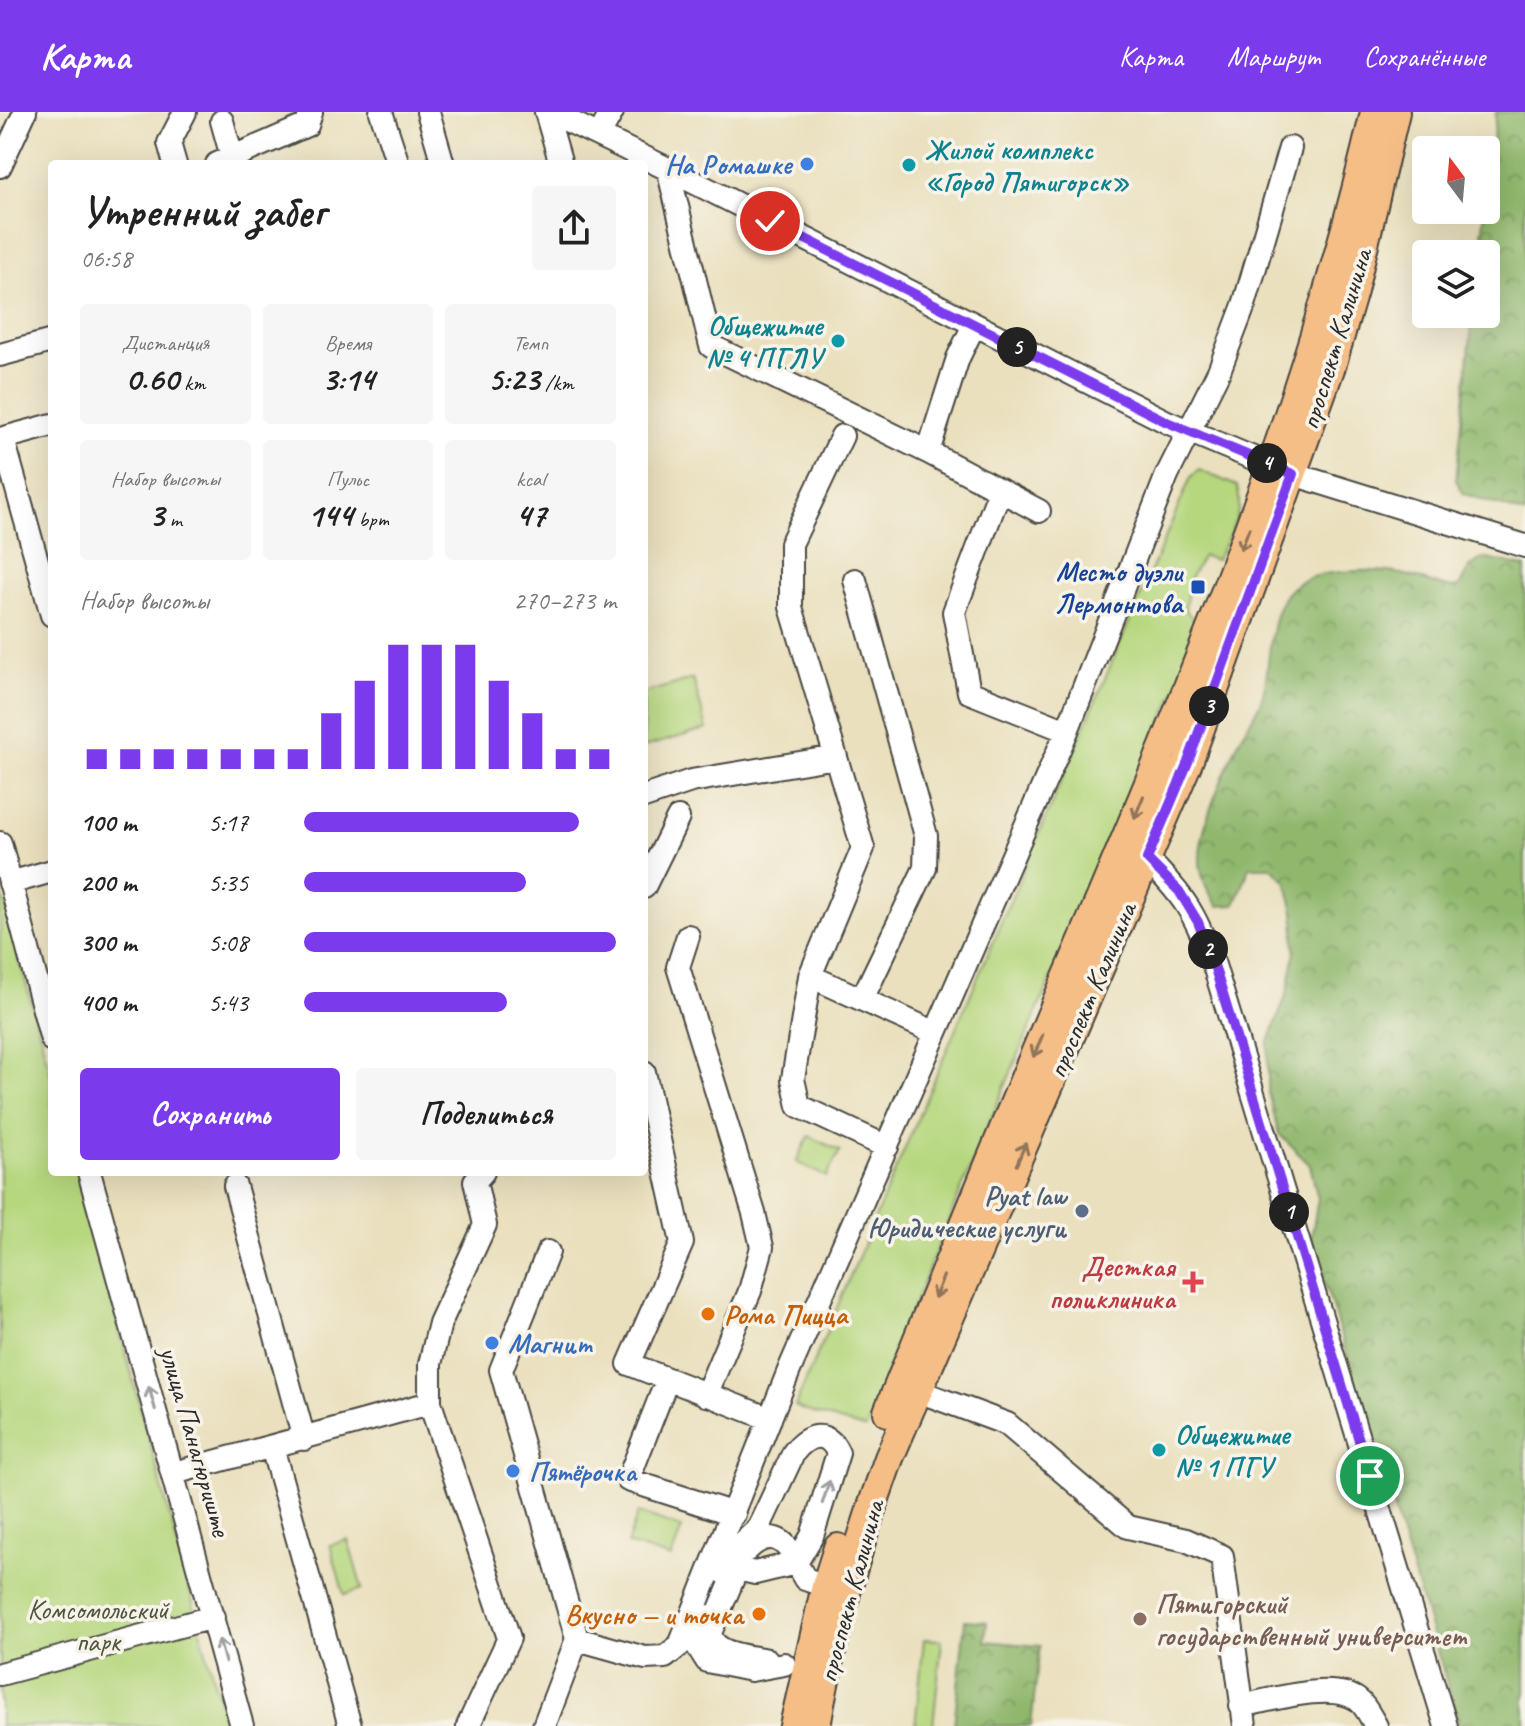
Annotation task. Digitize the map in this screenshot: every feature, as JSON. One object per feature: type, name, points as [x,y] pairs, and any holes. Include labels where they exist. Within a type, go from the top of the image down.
[{"type":"main road","name":"проспект Калинина","points":[[816,1726],[843,1595],[889,1458],[1188,762],[1283,470],[1375,112]]},
{"type":"main road","name":"проспект Калинина","points":[[794,1726],[795,1666],[875,1443],[1162,751],[1332,363],[1353,291],[1395,112]]},
{"type":"main road","points":[[1162,751],[1188,762]]},
{"type":"street","points":[[0,166],[25,112]]},
{"type":"street","points":[[174,160],[169,143],[185,112]]},
{"type":"street","points":[[222,121],[225,160],[307,125],[311,112]]},
{"type":"street","points":[[381,112],[397,160]]},
{"type":"street","points":[[428,112],[442,160]]},
{"type":"street","points":[[548,112],[668,169],[1188,431],[1283,470],[1525,546]]},
{"type":"street","points":[[548,112],[560,160]]},
{"type":"street","points":[[599,135],[612,112]]},
{"type":"street","points":[[577,1639],[645,1658],[665,1657],[680,1645],[770,1419],[934,1032],[1067,731],[1167,475],[1219,371],[1244,305],[1290,148]]},
{"type":"street","points":[[668,169],[711,346],[928,452],[1039,511]]},
{"type":"street","points":[[928,452],[958,358],[974,325]]},
{"type":"street","points":[[0,355],[48,342]]},
{"type":"street","points":[[48,426],[1,439],[48,601]]},
{"type":"street","points":[[842,436],[791,544],[791,607],[863,848],[810,976],[793,1079],[799,1106],[887,1147]]},
{"type":"street","points":[[1000,490],[954,612],[969,692],[1067,731]]},
{"type":"street","points":[[855,580],[926,836],[925,868],[862,999]]},
{"type":"street","points":[[648,796],[691,781],[836,757]]},
{"type":"street","points":[[648,879],[678,818]]},
{"type":"street","points":[[0,843],[48,1025]]},
{"type":"street","points":[[1147,859],[1179,891],[1198,922],[1213,962],[1446,1726]]},
{"type":"street","points":[[10,883],[48,872]]},
{"type":"street","points":[[688,936],[678,967],[762,1247],[750,1291],[706,1395]]},
{"type":"street","points":[[810,976],[934,1032]]},
{"type":"street","points":[[648,1090],[682,1243],[629,1364],[770,1419]]},
{"type":"street","name":"улица Панагюриште","points":[[90,1176],[242,1726]]},
{"type":"street","points":[[468,1726],[509,1638],[430,1403],[430,1364],[440,1323],[485,1225],[475,1181],[479,1176]]},
{"type":"street","points":[[235,1186],[304,1439]]},
{"type":"street","points":[[544,1726],[577,1639],[501,1370],[548,1252]]},
{"type":"street","points":[[667,1380],[628,1480],[734,1514]]},
{"type":"street","points":[[918,1391],[1007,1424],[1128,1527],[1186,1540],[1222,1556],[1243,1716],[1322,1692],[1338,1692],[1360,1701],[1376,1726]]},
{"type":"street","points":[[174,1473],[430,1403]]},
{"type":"street","points":[[737,1569],[755,1573],[796,1563],[812,1536],[838,1453],[830,1441],[813,1436],[803,1441],[794,1452],[758,1529],[737,1548],[698,1639],[698,1647],[707,1661],[751,1670],[795,1666]]},
{"type":"street","points":[[272,1447],[350,1726]]},
{"type":"street","points":[[795,1666],[713,1644],[710,1633],[737,1569],[749,1548],[764,1538],[773,1538],[787,1545],[805,1579],[826,1586]]},
{"type":"street","points":[[0,1674],[213,1617]]},
{"type":"green space","points":[[1496,112],[1525,112],[1525,514],[1464,494],[1456,480],[1472,328],[1500,328],[1500,240],[1482,240],[1483,224],[1500,224],[1500,136],[1493,136]]},
{"type":"green space","points":[[1199,470],[1237,486],[1239,506],[1234,524],[1216,560],[1203,556],[1190,578],[1185,609],[1196,623],[1187,663],[982,1140],[866,1429],[803,1410],[795,1406],[1191,477]]},
{"type":"green space","points":[[1482,558],[1525,567],[1525,1726],[1460,1726],[1311,1238],[1318,1199],[1310,1165],[1279,1134],[1268,1093],[1268,1044],[1288,990],[1295,951],[1294,911],[1286,881],[1271,867],[1250,867],[1235,905],[1218,906],[1206,885],[1200,861],[1203,833],[1213,802],[1262,697],[1277,613],[1294,586],[1320,575],[1370,571],[1406,575],[1444,587],[1458,588],[1469,568]]},
{"type":"green space","points":[[693,679],[707,729],[648,746],[648,692]]},
{"type":"green space","name":"Комсомольский парк","points":[[0,887],[48,1064],[48,1176],[78,1176],[226,1726],[0,1726]]},
{"type":"green space","points":[[809,1136],[840,1151],[826,1177],[796,1162]]},
{"type":"green space","points":[[638,1513],[682,1528],[671,1558],[627,1544]]},
{"type":"green space","points":[[348,1540],[362,1589],[344,1595],[330,1545]]},
{"type":"green space","points":[[965,1620],[987,1622],[985,1641],[1040,1646],[1031,1726],[954,1726]]},
{"type":"green space","points":[[924,1639],[942,1640],[933,1726],[915,1726]]},
{"type":"place","name":"На Ромашке","points":[[807,164]]},
{"type":"place","name":"Жилой комплекс «Город Пятигорск»","points":[[909,165]]},
{"type":"place","name":"Общежитие № 4 ПГЛУ","points":[[838,341]]},
{"type":"place","name":"Место дуэли Лермонтова","points":[[1198,587]]},
{"type":"place","name":"Pyat law Юридические услуги","points":[[1082,1211]]},
{"type":"place","name":"Десткая поликлиника","points":[[1193,1282]]},
{"type":"place","name":"Рома Пицца","points":[[708,1314]]},
{"type":"place","name":"Магнит","points":[[492,1343]]},
{"type":"place","name":"Общежитие № 1 ПГУ","points":[[1159,1450]]},
{"type":"place","name":"Пятёрочка","points":[[513,1471]]},
{"type":"place","name":"Вкусно — и точка","points":[[759,1614]]},
{"type":"place","name":"Пятигорский государственный университет","points":[[1140,1619]]},
{"type":"route","points":[[770,221],[1167,422],[1293,474],[1188,762],[1147,859],[1179,891],[1198,922],[1213,962],[1370,1476]]}]
